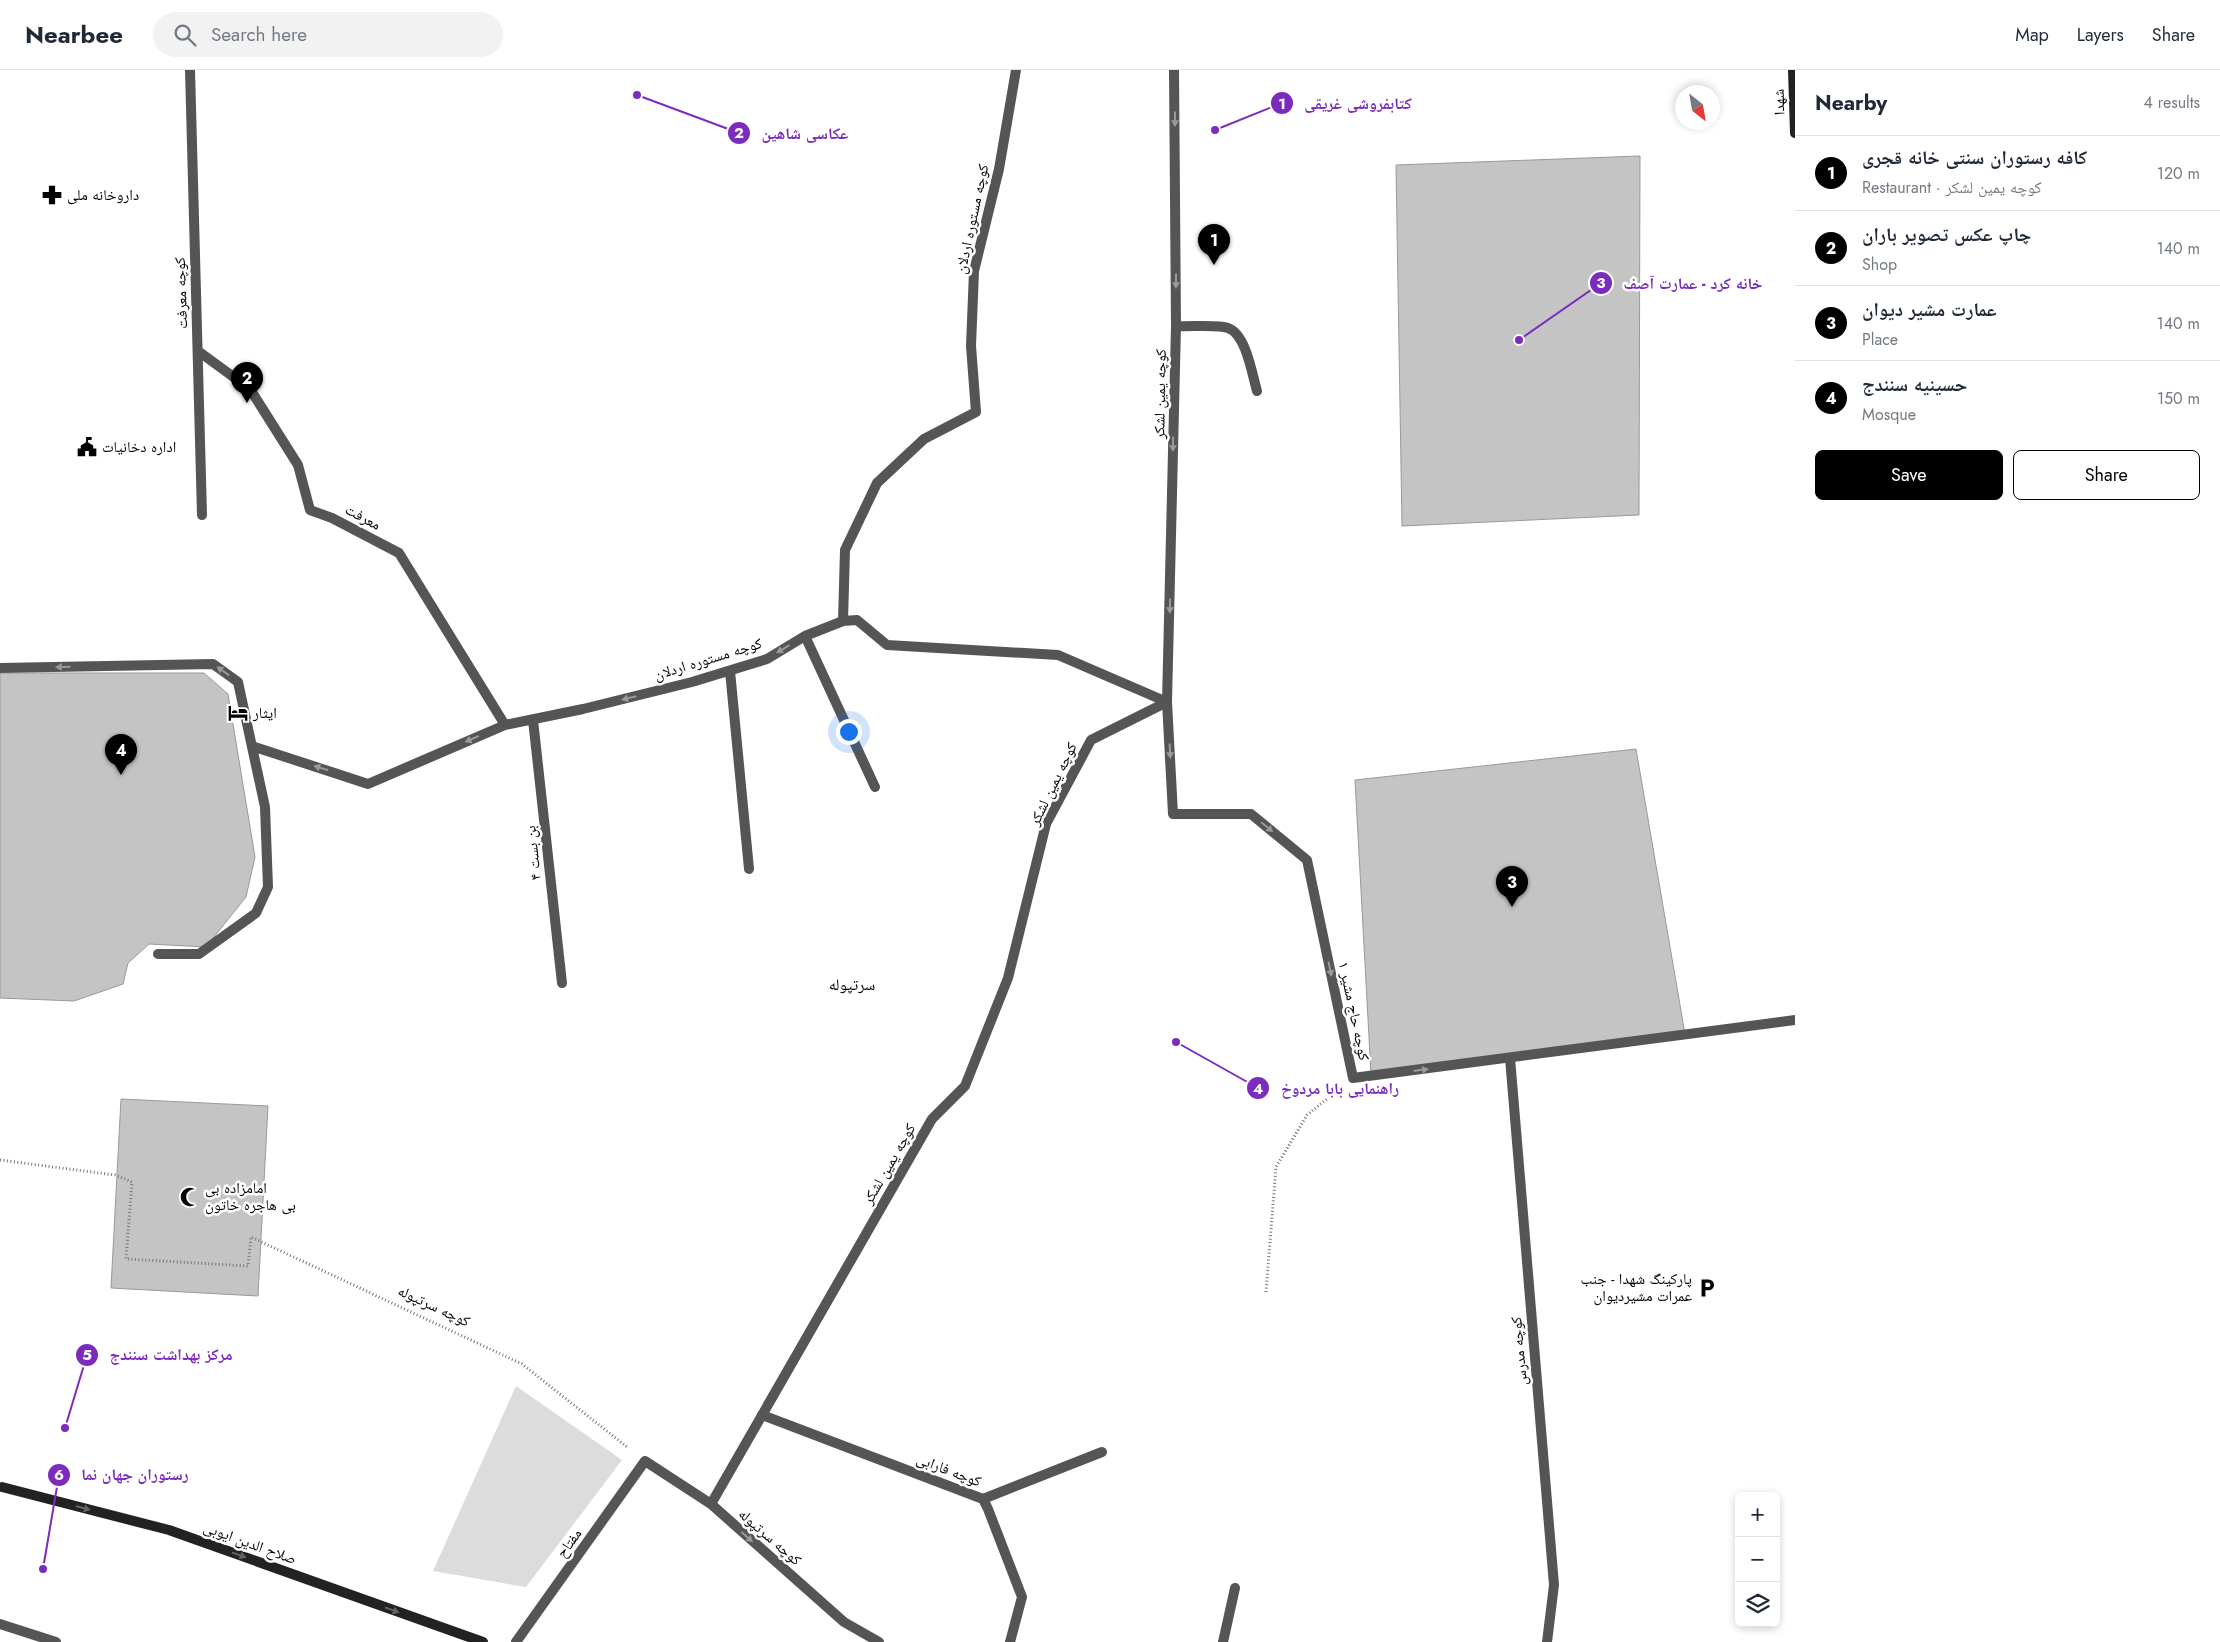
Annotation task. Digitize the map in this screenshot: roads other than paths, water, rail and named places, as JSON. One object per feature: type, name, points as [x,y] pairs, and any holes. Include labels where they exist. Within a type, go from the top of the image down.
[{"type":"main road","name":"شهدا","points":[[1793,70],[1795,133]]},
{"type":"main road","name":"صلاح الدین ایوبی","points":[[1,1487],[169,1530],[483,1642]]},
{"type":"street","name":"کوچه معرفت","points":[[190,70],[202,515]]},
{"type":"street","name":"کوچه مستوره اردلان","points":[[252,746],[368,784],[505,725],[610,703],[730,671],[767,659],[805,636],[843,621],[846,550],[877,483],[924,439],[976,412],[971,346],[974,271],[999,169],[1016,70]]},
{"type":"street","name":"کوچه یمین لشکر","points":[[710,1504],[932,1119],[965,1086],[1008,978],[1046,824],[1091,740],[1167,702],[1176,326],[1174,70]]},
{"type":"street","points":[[1176,326],[1228,328],[1237,333],[1242,342],[1257,391]]},
{"type":"street","name":"معرفت","points":[[198,351],[250,390],[298,465],[310,510],[332,518],[399,553],[505,725]]},
{"type":"street","points":[[843,621],[857,620],[887,645],[1058,655],[1167,702]]},
{"type":"street","points":[[805,636],[875,787]]},
{"type":"street","points":[[0,668],[213,664],[238,682],[265,807],[268,887],[256,913],[199,954],[158,954]]},
{"type":"street","points":[[730,671],[749,869]]},
{"type":"street","name":"کوچه حاج مشیر ۱","points":[[1167,702],[1173,814],[1251,814],[1307,860],[1353,1078],[1795,1020]]},
{"type":"street","name":"بن بست ۴","points":[[533,720],[562,983]]},
{"type":"street","name":"کوچه مدرس","points":[[1510,1058],[1554,1585],[1547,1642]]},
{"type":"street","name":"کوچه فارابی","points":[[762,1415],[983,1499],[1022,1597],[1010,1642]]},
{"type":"street","points":[[983,1499],[1102,1452]]},
{"type":"street","name":"کوچه سرتپوله","points":[[646,1462],[710,1504],[844,1622],[879,1642]]},
{"type":"street","name":"مفتاح","points":[[516,1642],[646,1462]]},
{"type":"street","points":[[1223,1642],[1235,1588]]},
{"type":"street","points":[[0,1624],[56,1642]]},
{"type":"place","name":"عکاسی شاهین","points":[[637,95]]},
{"type":"place","name":"کتابفروشی غریقی","points":[[1215,130]]},
{"type":"place","name":"داروخانه ملی","points":[[52,195]]},
{"type":"place","name":"کافه رستوران سنتی خانه قجری","points":[[1214,265]]},
{"type":"place","name":"خانه کرد - عمارت آصف","points":[[1519,340]]},
{"type":"place","name":"چاپ عکس تصویر باران","points":[[247,403]]},
{"type":"place","name":"اداره دخانیات","points":[[87,447]]},
{"type":"place","name":"ایثار","points":[[238,713]]},
{"type":"place","name":"حسینیه سنندج","points":[[121,775]]},
{"type":"place","name":"عمارت مشیر دیوان","points":[[1512,907]]},
{"type":"place","name":"راهنمایی بابا مردوخ","points":[[1176,1042]]},
{"type":"place","name":"امامزاده بی بی هاجره خاتون","points":[[190,1197]]},
{"type":"place","name":"پارکینگ شهدا - جنب عمرات مشیردیوان","points":[[1707,1288]]},
{"type":"place","name":"مرکز بهداشت سنندج","points":[[65,1428]]},
{"type":"place","name":"رستوران جهان نما","points":[[43,1569]]},
{"type":"district","name":"سرتپوله","points":[[852,984]]}]
